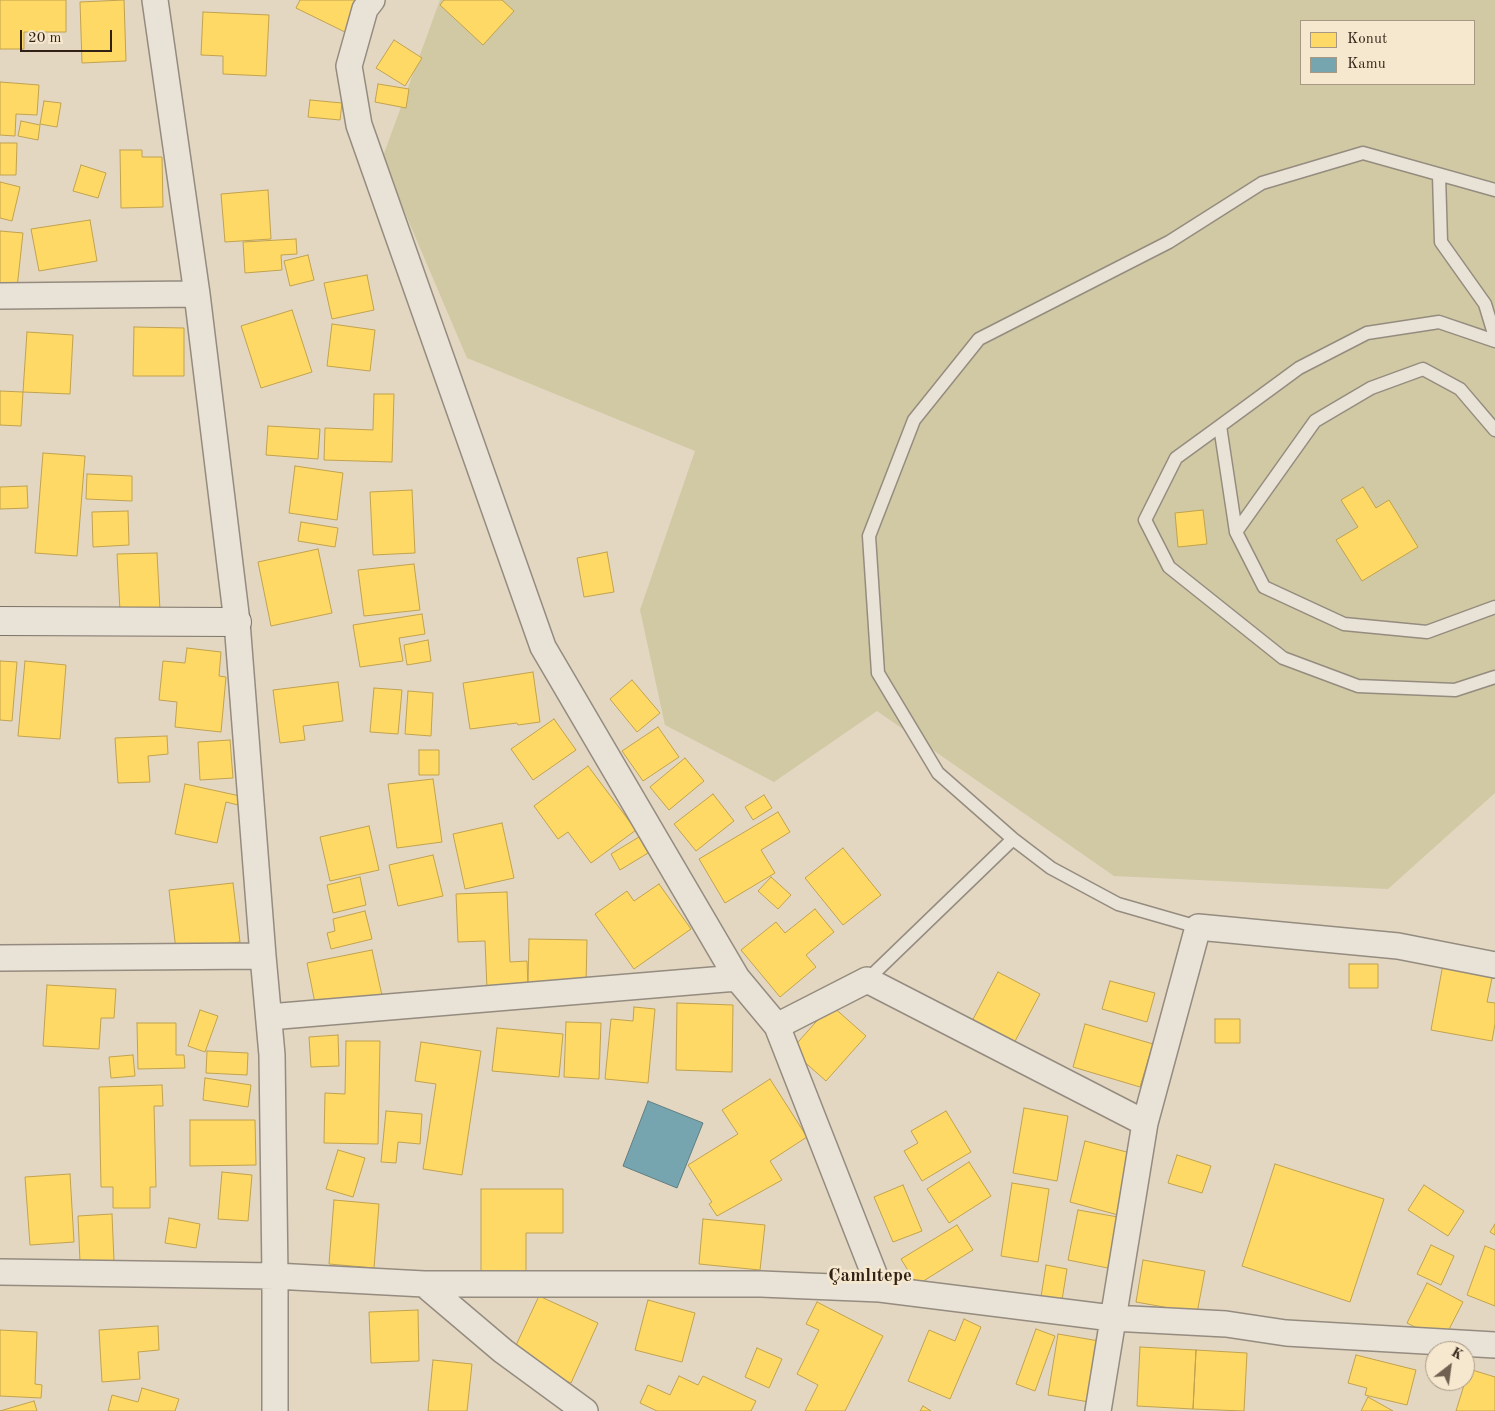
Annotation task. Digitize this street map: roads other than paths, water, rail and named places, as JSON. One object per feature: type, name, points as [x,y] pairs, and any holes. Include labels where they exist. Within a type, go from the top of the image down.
[{"type":"street","points":[[156,0],[197,294],[237,622],[262,956],[272,1055],[275,1411]]},
{"type":"street","points":[[372,0],[365,9],[349,66],[359,125],[543,647],[736,978],[777,1026],[880,1289]]},
{"type":"street","points":[[0,296],[197,294]]},
{"type":"street","points":[[0,621],[237,622]]},
{"type":"street","points":[[1098,1411],[1145,1123],[1198,927],[1398,946],[1495,965]]},
{"type":"street","points":[[0,958],[262,956]]},
{"type":"street","points":[[268,1017],[736,978]]},
{"type":"street","points":[[777,1026],[867,980],[1145,1123]]},
{"type":"street","points":[[0,1272],[275,1276],[424,1284],[751,1284],[880,1289],[1112,1318],[1226,1324],[1286,1333],[1495,1345]]},
{"type":"street","points":[[424,1284],[503,1351],[585,1411]]},
{"type":"lane","points":[[1198,927],[1118,904],[1051,868],[1014,839],[938,773],[878,672],[869,536],[914,420],[979,339],[1170,242],[1262,183],[1363,154],[1495,190]]},
{"type":"lane","points":[[1440,174],[1441,242],[1490,305],[1495,336]]},
{"type":"lane","points":[[1495,340],[1439,322],[1367,333],[1299,368],[1176,458],[1146,520],[1169,567],[1283,658],[1358,686],[1455,690],[1495,677]]},
{"type":"lane","points":[[1236,532],[1315,421],[1370,388],[1423,369],[1460,389],[1495,430]]},
{"type":"lane","points":[[1220,426],[1236,532],[1264,587],[1344,624],[1427,632],[1495,606]]},
{"type":"lane","points":[[867,980],[1014,839]]},
{"type":"district","name":"Çamlıtepe","points":[[870,1276]]}]
